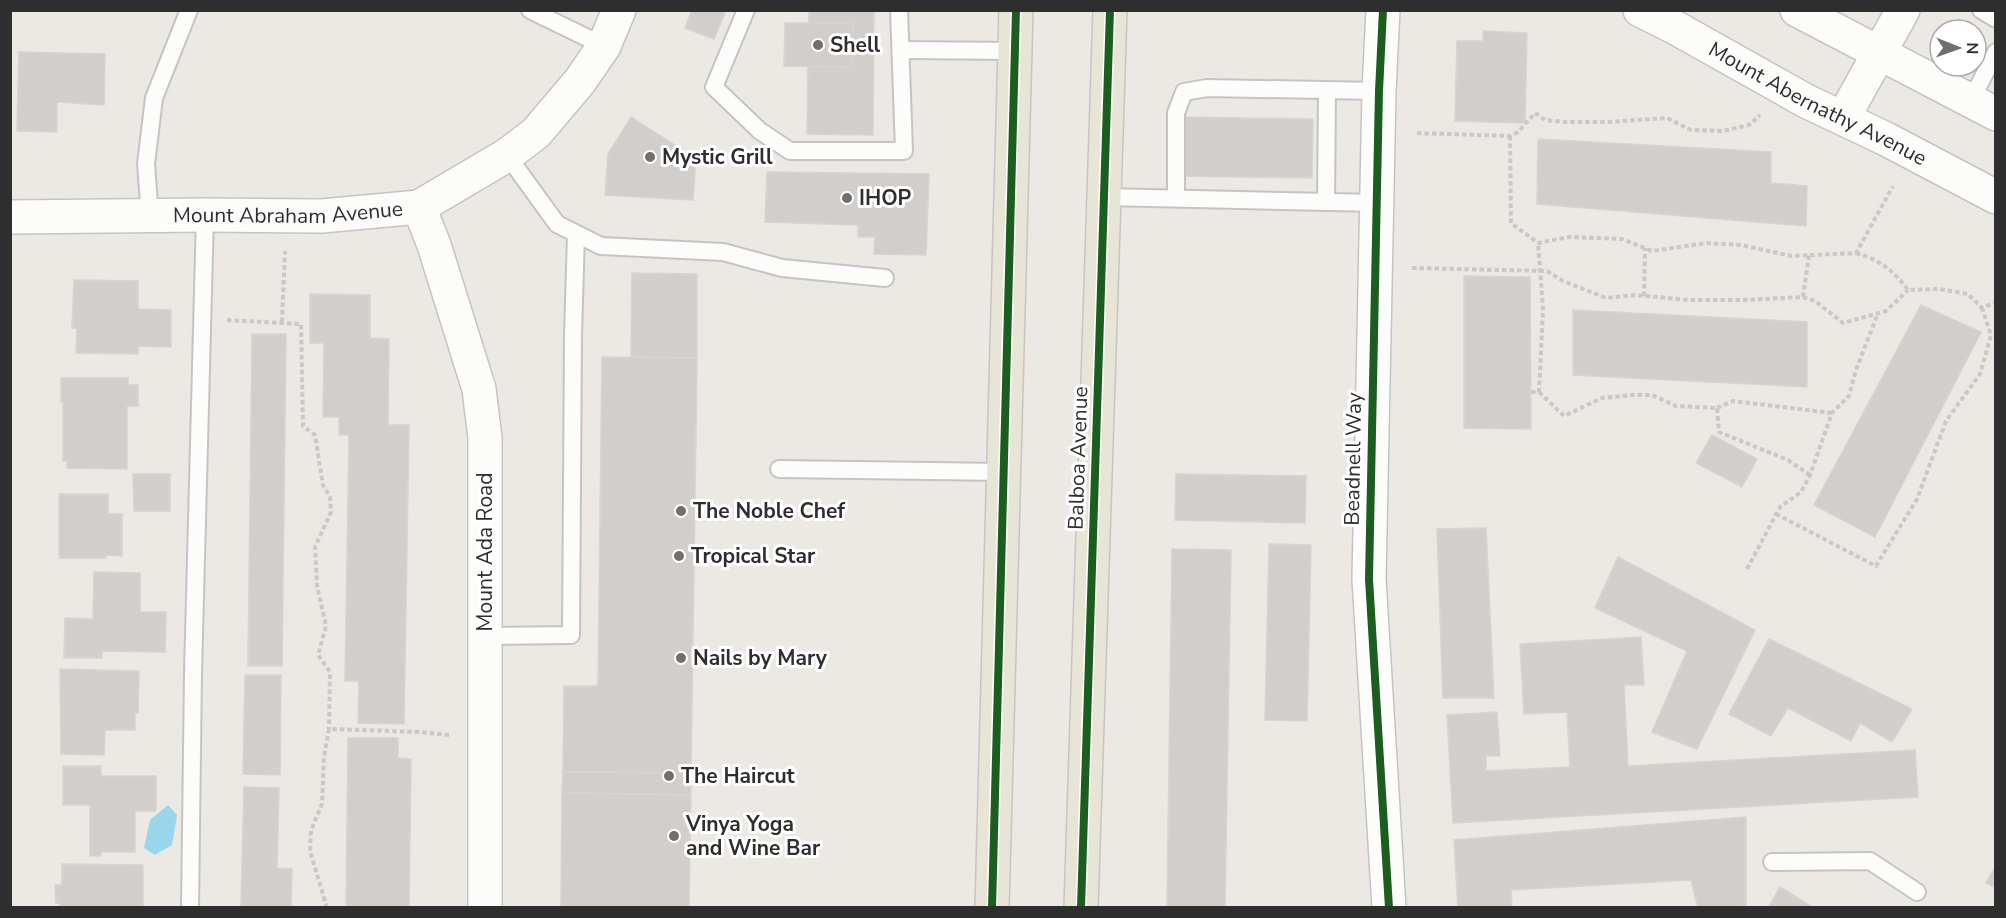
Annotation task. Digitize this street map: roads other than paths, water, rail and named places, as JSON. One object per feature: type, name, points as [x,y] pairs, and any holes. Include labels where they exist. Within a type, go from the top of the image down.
[{"type":"main road","points":[[992,908],[1016,10]]},
{"type":"main road","name":"Balboa Avenue","points":[[1081,908],[1110,10]]},
{"type":"street","name":"Mount Abraham Avenue","points":[[10,217],[322,216],[419,207],[507,155],[536,133],[580,81],[604,46],[619,10]]},
{"type":"street","name":"Beadnell Way","points":[[1383,10],[1379,91],[1369,579],[1389,908]]},
{"type":"street","name":"Mount Abernathy Avenue","points":[[1640,10],[1798,96],[1995,197]]},
{"type":"street","points":[[1797,10],[1983,107]]},
{"type":"street","points":[[1843,118],[1903,10]]},
{"type":"street","name":"Mount Ada Road","points":[[419,207],[434,245],[479,389],[484,438],[485,908]]},
{"type":"lane","points":[[150,216],[146,164],[154,98],[189,10]]},
{"type":"lane","points":[[530,10],[604,46]]},
{"type":"lane","points":[[746,10],[714,87],[760,131],[790,151],[904,152],[899,10]]},
{"type":"lane","points":[[1980,10],[1995,20]]},
{"type":"lane","points":[[901,50],[1015,51]]},
{"type":"lane","points":[[1983,107],[1995,52]]},
{"type":"lane","points":[[1176,198],[1176,113],[1184,92],[1208,88],[1379,91]]},
{"type":"lane","points":[[1326,202],[1328,91]]},
{"type":"lane","points":[[507,155],[556,224],[602,246],[723,252],[782,268],[885,278]]},
{"type":"lane","points":[[1104,197],[1377,203]]},
{"type":"lane","points":[[190,908],[193,673],[205,215]]},
{"type":"lane","points":[[485,636],[571,635],[576,234]]},
{"type":"lane","points":[[779,469],[1004,472]]},
{"type":"lane","points":[[1773,862],[1870,861],[1917,892]]},
{"type":"water","points":[[168,805],[177,815],[172,845],[155,855],[144,848],[150,820]]},
{"type":"place","name":"Shell","points":[[818,45]]},
{"type":"place","name":"Mystic Grill","points":[[650,157]]},
{"type":"place","name":"IHOP","points":[[847,198]]},
{"type":"place","name":"The Noble Chef","points":[[681,511]]},
{"type":"place","name":"Tropical Star","points":[[679,556]]},
{"type":"place","name":"Nails by Mary","points":[[681,658]]},
{"type":"place","name":"The Haircut","points":[[669,776]]},
{"type":"place","name":"Vinya Yoga and Wine Bar","points":[[674,836]]}]
